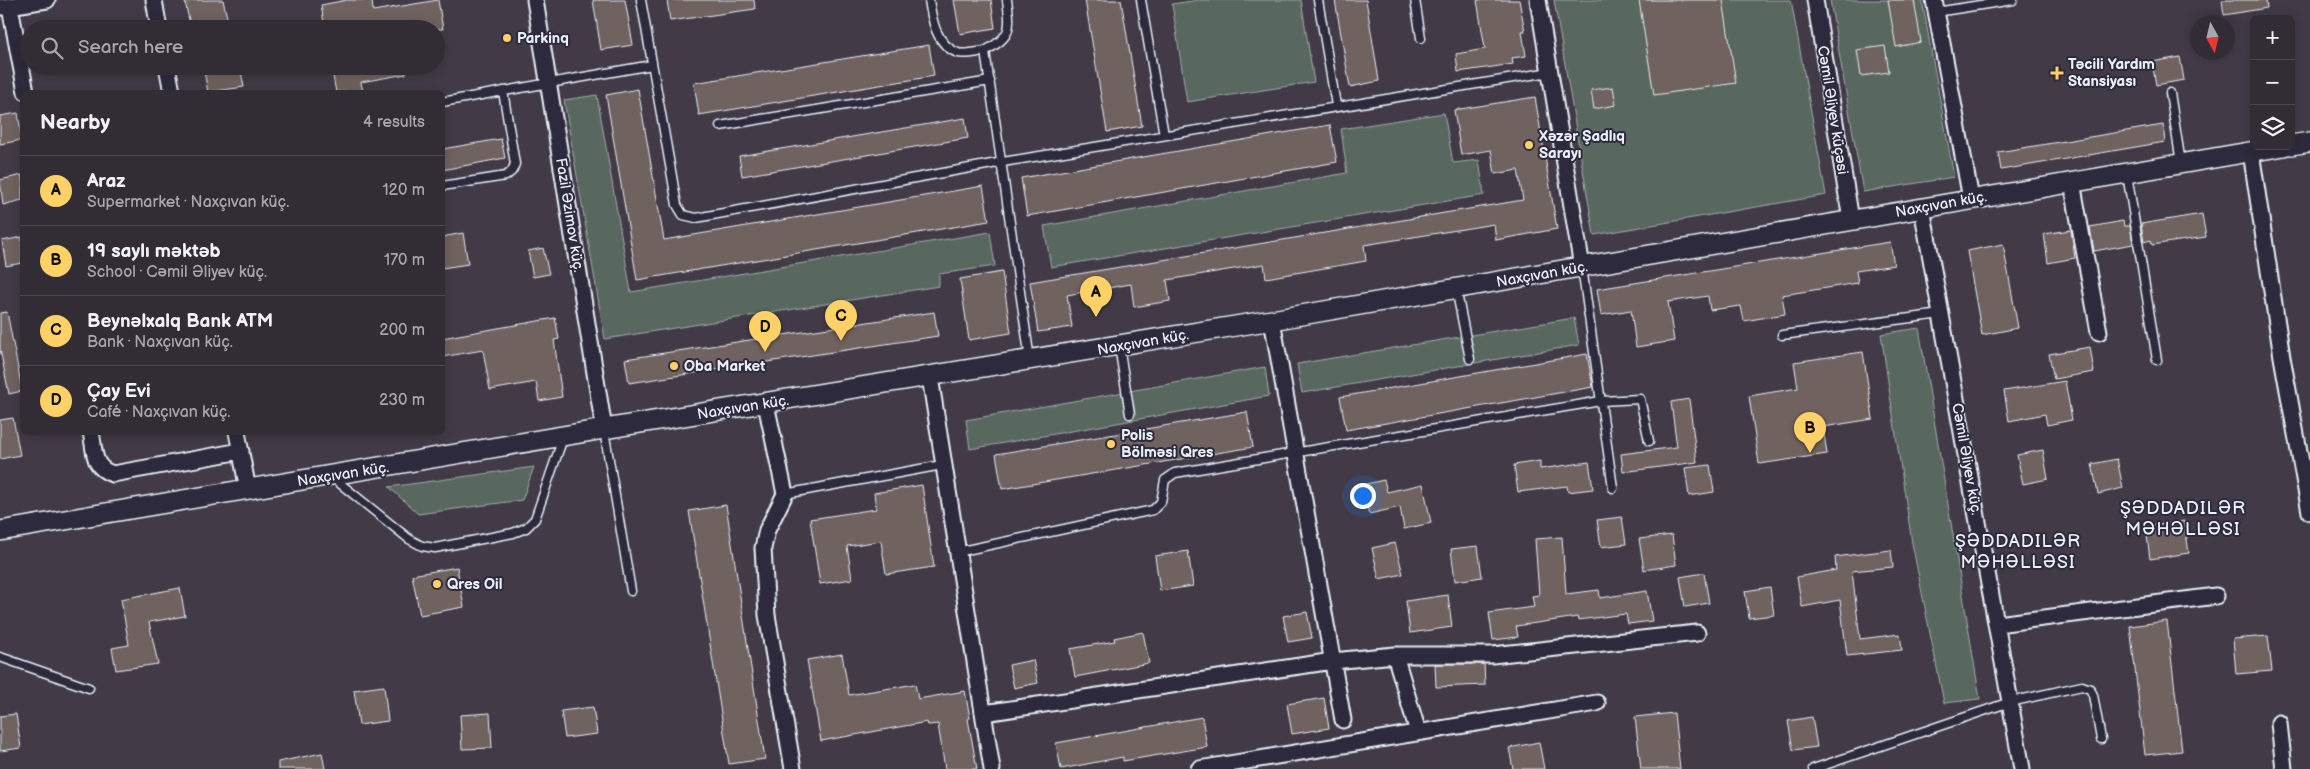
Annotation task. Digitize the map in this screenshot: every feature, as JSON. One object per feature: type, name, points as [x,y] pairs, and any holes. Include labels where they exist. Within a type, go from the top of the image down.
[{"type":"street","points":[[20,68],[5,7],[47,0]]},
{"type":"street","points":[[154,0],[157,20]]},
{"type":"street","name":"Fazil Əzimov küç.","points":[[535,0],[604,429]]},
{"type":"street","points":[[1538,0],[1582,267]]},
{"type":"street","name":"Cəmil Əliyev küçəsi","points":[[1815,0],[1851,220]]},
{"type":"street","points":[[1935,6],[1971,199]]},
{"type":"street","points":[[22,75],[26,90]]},
{"type":"street","points":[[168,75],[172,90]]},
{"type":"street","points":[[2295,144],[2310,142]]},
{"type":"street","name":"Naxçıvan küç.","points":[[0,532],[604,429],[1119,346],[2262,150]]},
{"type":"street","points":[[2251,152],[2282,357],[2310,512]]},
{"type":"street","points":[[2072,182],[2099,332]]},
{"type":"street","name":"Cəmil Əliyev küç.","points":[[1922,208],[2022,769]]},
{"type":"street","points":[[1272,320],[1343,720]]},
{"type":"street","points":[[930,377],[942,465],[992,769]]},
{"type":"street","points":[[766,404],[785,494],[767,530],[763,548],[767,615],[793,769]]},
{"type":"street","points":[[92,435],[97,465],[103,471],[112,474],[240,451]]},
{"type":"street","points":[[237,435],[248,490]]},
{"type":"street","points":[[1997,624],[2216,596]]},
{"type":"street","points":[[984,713],[1333,661],[1395,655],[1492,655],[1697,633]]},
{"type":"street","points":[[1395,655],[1418,732]]},
{"type":"street","points":[[1199,769],[1597,703]]},
{"type":"street","points":[[2279,723],[2284,769]]},
{"type":"lane","points":[[641,0],[677,205],[683,215],[696,218],[1003,162],[1550,72]]},
{"type":"lane","points":[[929,0],[933,26],[946,46],[959,54],[985,51],[1002,42],[1009,31],[1007,0]]},
{"type":"lane","points":[[1141,0],[1164,135]]},
{"type":"lane","points":[[1318,0],[1336,106]]},
{"type":"lane","points":[[1415,0],[1421,38]]},
{"type":"lane","points":[[1935,6],[2013,0]]},
{"type":"lane","points":[[985,51],[1003,162],[1030,360]]},
{"type":"lane","points":[[445,101],[652,65]]},
{"type":"lane","points":[[720,126],[990,81]]},
{"type":"lane","points":[[445,186],[506,176],[512,172],[515,164],[503,91]]},
{"type":"lane","points":[[2170,93],[2181,163]]},
{"type":"lane","points":[[2127,172],[2158,360]]},
{"type":"lane","points":[[1582,267],[1612,488]]},
{"type":"lane","points":[[1456,288],[1470,359]]},
{"type":"lane","points":[[1782,335],[1941,314]]},
{"type":"lane","points":[[1119,346],[1130,414]]},
{"type":"lane","points":[[957,552],[1154,510],[1161,502],[1165,480],[1175,472],[1601,400],[1640,399],[1649,441]]},
{"type":"lane","points":[[604,429],[631,591]]},
{"type":"lane","points":[[330,476],[410,539],[422,546],[435,548],[513,533],[526,528],[535,519],[563,437]]},
{"type":"lane","points":[[785,494],[942,465]]},
{"type":"lane","points":[[0,657],[89,688]]},
{"type":"lane","points":[[1813,769],[2010,702],[2082,686],[2090,689],[2094,695],[2101,739]]},
{"type":"green space","points":[[1199,0],[1301,0],[1314,82],[1187,102],[1172,4]]},
{"type":"green space","points":[[1554,0],[1791,0],[1826,195],[1594,235]]},
{"type":"green space","points":[[1830,0],[1922,0],[1954,177],[1863,192]]},
{"type":"green space","points":[[597,95],[631,292],[990,232],[995,266],[939,274],[939,286],[605,339],[564,100]]},
{"type":"green space","points":[[1444,113],[1453,163],[1479,160],[1484,195],[1051,267],[1044,226],[1347,173],[1341,129]]},
{"type":"green space","points":[[1574,318],[1579,345],[1302,393],[1297,364]]},
{"type":"green space","points":[[1919,328],[1980,699],[1944,703],[1912,543],[1881,334]]},
{"type":"green space","points":[[1265,367],[1269,396],[970,449],[966,420]]},
{"type":"green space","points":[[534,467],[522,500],[418,514],[389,487]]},
{"type":"building","points":[[223,0],[228,20],[189,20],[185,2]]},
{"type":"building","points":[[347,0],[372,0],[373,11],[438,0],[441,20],[324,20],[321,5]]},
{"type":"building","points":[[593,0],[625,0],[633,45],[601,50]]},
{"type":"building","points":[[667,0],[754,0],[755,9],[670,21]]},
{"type":"building","points":[[954,0],[991,0],[995,28],[960,34]]},
{"type":"building","points":[[1085,0],[1121,0],[1142,126],[1107,132]]},
{"type":"building","points":[[1335,0],[1366,0],[1379,81],[1350,87]]},
{"type":"building","points":[[1477,0],[1519,0],[1525,31],[1522,31],[1526,56],[1512,58],[1513,64],[1458,72],[1456,54],[1485,49]]},
{"type":"building","points":[[1639,0],[1723,0],[1736,83],[1654,95]]},
{"type":"building","points":[[1888,0],[1914,0],[1921,42],[1896,47]]},
{"type":"building","points":[[2222,0],[2266,0],[2267,8],[2224,15]]},
{"type":"building","points":[[929,45],[934,76],[699,115],[694,83]]},
{"type":"building","points":[[1885,46],[1889,72],[1861,76],[1857,50]]},
{"type":"building","points":[[2180,57],[2184,80],[2156,85],[2152,62]]},
{"type":"building","points":[[205,75],[242,75],[244,87],[208,90]]},
{"type":"building","points":[[333,75],[400,75],[361,82],[363,90],[336,90]]},
{"type":"building","points":[[1613,87],[1616,105],[1594,109],[1591,90]]},
{"type":"building","points":[[638,89],[664,240],[983,186],[989,221],[637,280],[606,95]]},
{"type":"building","points":[[1535,97],[1557,229],[1496,240],[1494,224],[1364,245],[1366,261],[1266,278],[1264,264],[1167,280],[1170,301],[1134,307],[1131,284],[1067,295],[1072,327],[1038,332],[1030,282],[1523,200],[1518,170],[1495,174],[1491,150],[1461,155],[1454,110]]},
{"type":"building","points":[[18,113],[20,140],[0,144],[0,116]]},
{"type":"building","points":[[965,118],[968,138],[742,176],[739,156]]},
{"type":"building","points":[[1330,125],[1337,162],[1027,216],[1021,178]]},
{"type":"building","points":[[2163,125],[2165,142],[2001,170],[1998,152]]},
{"type":"building","points":[[501,139],[505,158],[445,169],[445,148]]},
{"type":"building","points":[[20,175],[20,201],[3,205],[0,180]]},
{"type":"building","points":[[2202,214],[2206,237],[2152,245],[2151,240],[2144,242],[2141,224]]},
{"type":"building","points":[[2123,221],[2124,226],[2130,226],[2133,244],[2094,251],[2090,227]]},
{"type":"building","points":[[2071,230],[2075,258],[2048,263],[2044,234]]},
{"type":"building","points":[[463,233],[468,264],[445,268],[445,236]]},
{"type":"building","points":[[20,237],[20,263],[6,266],[2,241]]},
{"type":"building","points":[[1890,242],[1894,265],[1856,271],[1858,283],[1782,295],[1785,314],[1744,321],[1741,306],[1710,310],[1708,296],[1668,302],[1674,341],[1636,347],[1631,310],[1601,315],[1597,289]]},
{"type":"building","points":[[2003,244],[2018,328],[1982,335],[1967,251]]},
{"type":"building","points":[[543,248],[549,274],[533,277],[528,251]]},
{"type":"building","points":[[1002,272],[1011,333],[969,340],[960,279]]},
{"type":"building","points":[[7,312],[20,379],[20,391],[9,394],[0,349],[0,313]]},
{"type":"building","points":[[934,312],[938,336],[629,383],[625,359]]},
{"type":"building","points":[[555,318],[559,339],[554,340],[562,397],[539,401],[536,382],[490,390],[483,350],[445,356],[445,337]]},
{"type":"building","points":[[2090,347],[2094,372],[2054,379],[2049,354]]},
{"type":"building","points":[[1863,352],[1873,419],[1823,427],[1827,454],[1759,464],[1749,396],[1798,388],[1794,362]]},
{"type":"building","points":[[1587,354],[1593,387],[1346,430],[1340,397]]},
{"type":"building","points":[[2065,381],[2072,420],[2047,425],[2045,414],[2009,421],[2004,391]]},
{"type":"building","points":[[1689,399],[1697,462],[1623,472],[1621,454],[1677,447],[1671,402]]},
{"type":"building","points":[[1247,412],[1253,447],[1002,489],[996,454]]},
{"type":"building","points":[[13,418],[20,455],[0,459],[0,420]]},
{"type":"building","points":[[2043,450],[2048,479],[2023,484],[2017,455]]},
{"type":"building","points":[[2117,459],[2123,488],[2098,494],[2092,464]]},
{"type":"building","points":[[1540,461],[1540,469],[1589,462],[1593,489],[1568,492],[1567,486],[1518,492],[1514,465]]},
{"type":"building","points":[[1710,465],[1714,492],[1689,496],[1685,468]]},
{"type":"building","points":[[1384,480],[1387,492],[1423,484],[1431,523],[1404,529],[1400,507],[1369,514],[1362,485]]},
{"type":"building","points":[[922,485],[934,567],[886,574],[881,541],[847,546],[852,579],[820,584],[810,519],[876,509],[874,493]]},
{"type":"building","points":[[726,505],[765,759],[729,764],[689,511]]},
{"type":"building","points":[[1622,517],[1626,544],[1601,547],[1597,520]]},
{"type":"building","points":[[2184,521],[2189,553],[2150,559],[2146,527]]},
{"type":"building","points":[[1672,535],[1676,565],[1644,570],[1639,539]]},
{"type":"building","points":[[1562,537],[1566,594],[1599,590],[1600,598],[1647,591],[1652,621],[1628,624],[1626,614],[1578,620],[1577,617],[1516,626],[1518,637],[1493,640],[1489,613],[1534,607],[1532,596],[1539,595],[1535,539]]},
{"type":"building","points":[[1395,543],[1403,574],[1379,579],[1372,548]]},
{"type":"building","points":[[1478,546],[1482,577],[1455,581],[1451,549]]},
{"type":"building","points":[[1891,550],[1893,567],[1852,571],[1860,639],[1900,634],[1902,650],[1847,656],[1840,600],[1802,607],[1797,577],[1836,570],[1835,557]]},
{"type":"building","points":[[1188,551],[1193,586],[1160,591],[1155,556]]},
{"type":"building","points":[[457,567],[464,607],[420,615],[412,575]]},
{"type":"building","points":[[1704,573],[1709,603],[1685,607],[1680,577]]},
{"type":"building","points":[[1770,587],[1774,615],[1749,618],[1745,591]]},
{"type":"building","points":[[180,588],[185,616],[149,622],[158,664],[116,670],[112,648],[129,645],[121,599]]},
{"type":"building","points":[[1448,595],[1452,627],[1410,633],[1406,601]]},
{"type":"building","points":[[1307,612],[1312,638],[1288,642],[1283,616]]},
{"type":"building","points":[[2167,621],[2182,751],[2145,755],[2130,626]]},
{"type":"building","points":[[1143,632],[1149,663],[1075,677],[1070,649],[1115,641],[1114,638]]},
{"type":"building","points":[[2268,636],[2272,671],[2236,674],[2233,639]]},
{"type":"building","points":[[842,654],[849,695],[915,684],[918,699],[965,691],[977,769],[945,769],[938,724],[928,725],[927,722],[821,741],[807,660]]},
{"type":"building","points":[[1033,660],[1038,683],[1014,688],[1009,665]]},
{"type":"building","points":[[1435,664],[1484,664],[1485,685],[1436,687]]},
{"type":"building","points":[[384,686],[388,721],[359,725],[354,690]]},
{"type":"building","points":[[1324,698],[1329,728],[1292,734],[1287,704]]},
{"type":"building","points":[[593,707],[597,734],[565,738],[561,711]]},
{"type":"building","points":[[490,713],[492,748],[462,749],[460,715]]},
{"type":"building","points":[[1674,713],[1680,769],[1641,769],[1635,717]]},
{"type":"building","points":[[16,714],[21,748],[0,751],[0,716]]},
{"type":"building","points":[[1202,717],[1207,747],[1123,761],[1123,757],[1061,769],[1056,743]]},
{"type":"building","points":[[1812,717],[1817,747],[1793,750],[1788,721]]},
{"type":"building","points":[[1539,742],[1544,769],[1513,769],[1509,748]]},
{"type":"building","points":[[322,753],[325,769],[278,769],[278,762]]},
{"type":"place","name":"Parkinq","points":[[507,38]]},
{"type":"place","name":"Təcili Yardım Stansiyası","points":[[2057,73]]},
{"type":"place","name":"Xəzər Şadlıq Sarayı","points":[[1529,145]]},
{"type":"place","name":"Araz","points":[[1096,317]]},
{"type":"place","name":"Beynəlxalq Bank ATM","points":[[841,341]]},
{"type":"place","name":"Çay Evi","points":[[765,352]]},
{"type":"place","name":"Oba Market","points":[[674,366]]},
{"type":"place","name":"Polis Bölməsi Qres","points":[[1111,444]]},
{"type":"place","name":"19 saylı məktəb","points":[[1810,453]]},
{"type":"place","name":"Qres Oil","points":[[437,584]]},
{"type":"district","name":"ŞƏDDADILƏR MƏHƏLLƏSI","points":[[2183,518]]},
{"type":"district","name":"ŞƏDDADILƏR MƏHƏLLƏSI","points":[[2018,551]]}]
